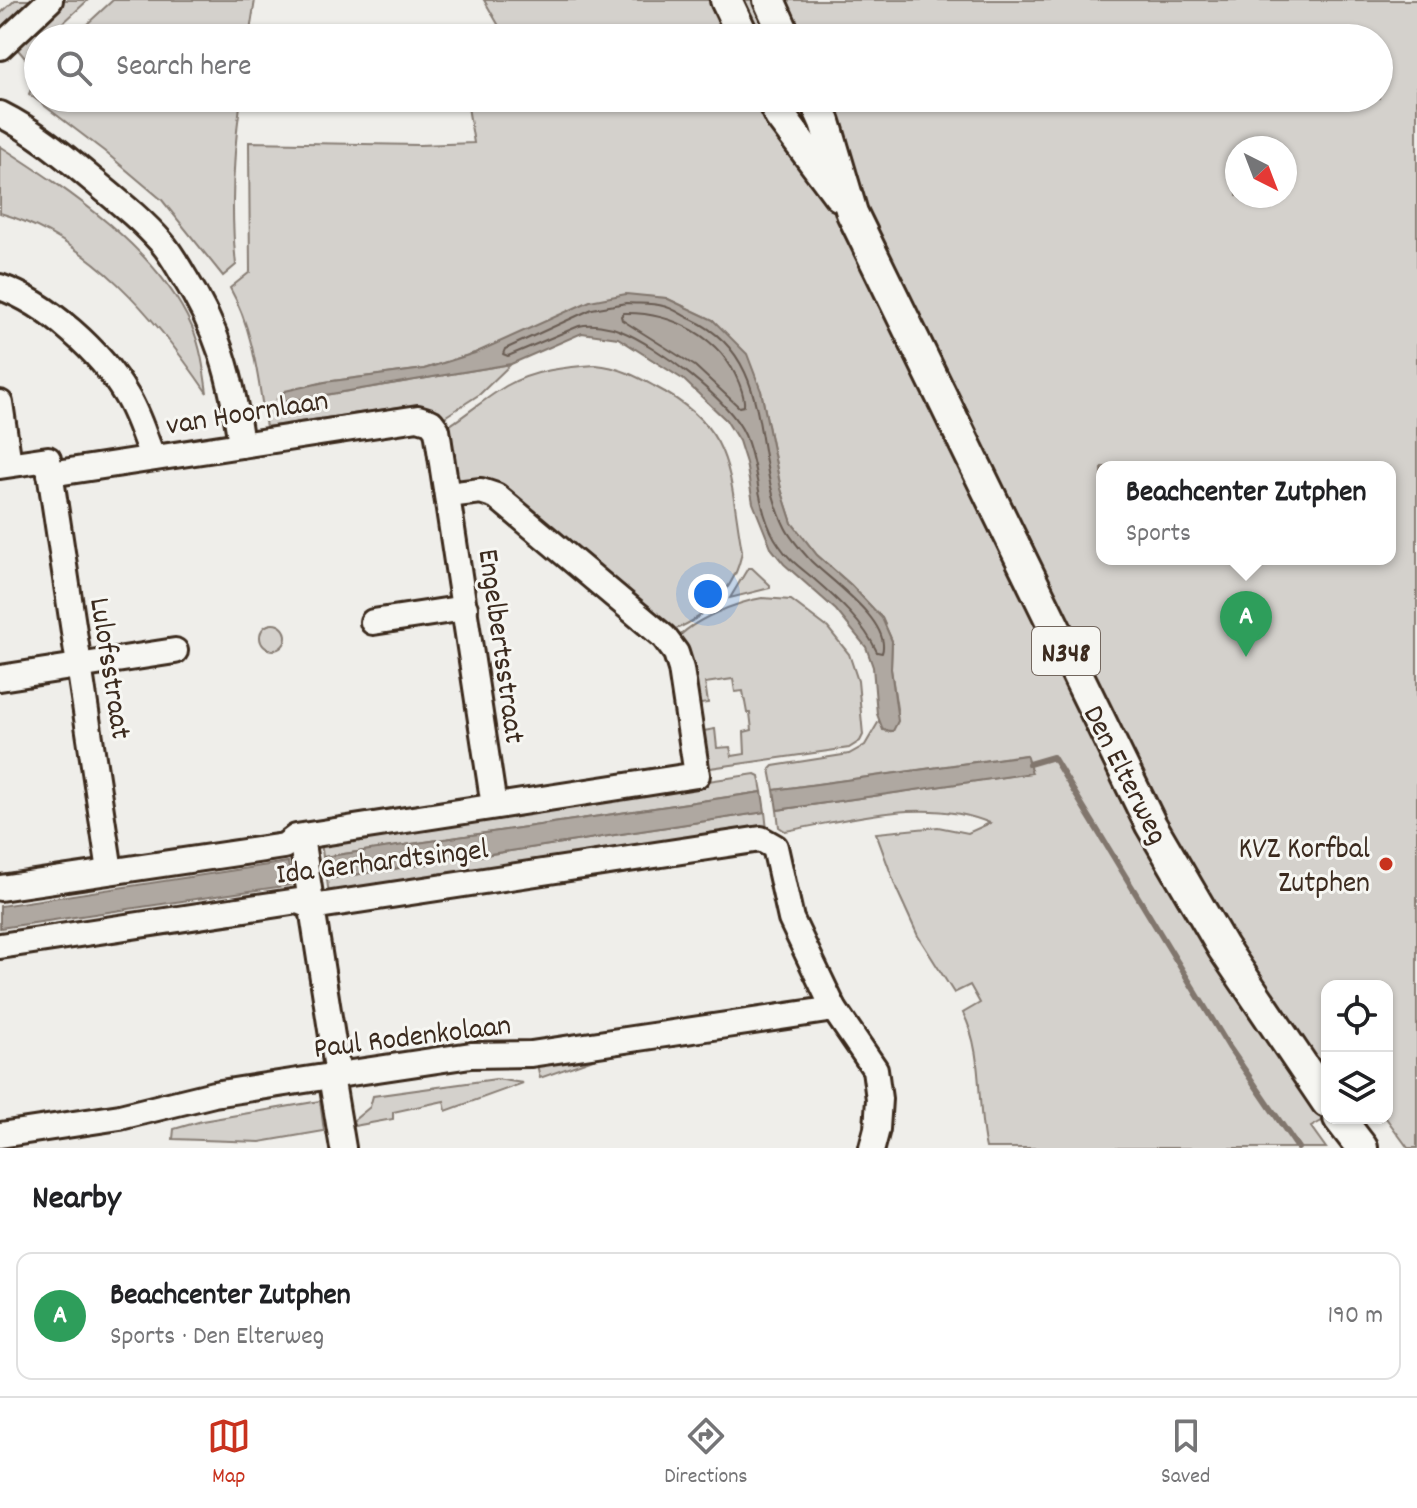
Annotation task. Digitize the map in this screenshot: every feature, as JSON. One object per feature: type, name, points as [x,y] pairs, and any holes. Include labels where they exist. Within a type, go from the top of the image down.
[{"type":"main road","points":[[726,0],[737,24]]},
{"type":"main road","points":[[769,0],[780,24]]},
{"type":"main road","name":"Den Elterweg","points":[[778,112],[852,213]]},
{"type":"main road","name":"Den Elterweg","points":[[820,112],[852,213],[1151,825],[1223,948],[1321,1093]]},
{"type":"main road","points":[[1344,1124],[1362,1148]]},
{"type":"street","points":[[24,24],[50,0]]},
{"type":"street","points":[[0,47],[24,24]]},
{"type":"street","points":[[0,114],[34,133],[65,156],[126,207],[164,244],[204,308],[226,362],[241,445]]},
{"type":"street","points":[[0,287],[19,294],[58,319],[103,364],[127,395],[153,458]]},
{"type":"street","points":[[0,403],[4,465],[48,459],[50,474]]},
{"type":"street","name":"van Hoornlaan","points":[[50,474],[418,418],[431,422],[437,430],[448,495]]},
{"type":"street","name":"Lulofsstraat","points":[[50,474],[110,871]]},
{"type":"street","name":"Ida Gerhardtsingel","points":[[0,888],[284,846],[303,846],[494,806],[697,775],[681,669],[676,653],[664,637],[496,496],[481,491],[448,495]]},
{"type":"street","name":"Engelbertsstraat","points":[[448,495],[494,806]]},
{"type":"street","points":[[373,622],[465,608]]},
{"type":"street","points":[[0,678],[175,651]]},
{"type":"street","name":"Ida Gerhardtsingel","points":[[0,946],[311,897],[761,839],[771,843],[776,852],[791,919],[834,1009]]},
{"type":"street","points":[[303,846],[343,1148]]},
{"type":"street","points":[[834,1009],[875,1069],[879,1099],[872,1148]]},
{"type":"street","name":"Paul Rodenkolaan","points":[[0,1135],[120,1117],[214,1094],[334,1075],[471,1055],[531,1054],[834,1009]]},
{"type":"shaded area","points":[[15,0],[31,0],[0,30],[0,14]]},
{"type":"shaded area","points":[[62,0],[88,0],[62,24],[35,24]]},
{"type":"shaded area","points":[[113,0],[255,0],[251,24],[87,24]]},
{"type":"shaded area","points":[[484,0],[1417,0],[1417,1148],[1408,1148],[1390,1124],[1393,1124],[1393,980],[1321,980],[1321,1121],[1311,1127],[1326,1148],[986,1148],[977,1062],[963,1013],[980,1003],[970,985],[954,993],[918,936],[876,833],[938,827],[968,833],[990,823],[966,815],[914,811],[785,831],[779,827],[777,810],[1023,774],[1025,755],[774,790],[770,769],[773,766],[849,754],[865,745],[879,721],[887,732],[893,731],[897,709],[891,669],[892,641],[882,618],[817,555],[792,523],[781,489],[761,391],[713,320],[666,298],[626,295],[475,353],[424,369],[325,382],[280,394],[283,402],[511,364],[480,394],[443,418],[431,409],[406,406],[266,427],[250,338],[230,288],[250,272],[249,142],[474,143],[469,112],[1393,112],[1393,24],[498,24]]},
{"type":"shaded area","points":[[24,34],[24,57],[13,44]]},
{"type":"shaded area","points":[[53,112],[239,112],[233,181],[236,265],[223,276],[162,200]]},
{"type":"shaded area","points":[[0,146],[82,202],[134,247],[157,272],[192,327],[200,351],[207,393],[143,310],[92,262],[33,225],[0,213]]},
{"type":"shaded area","points":[[596,365],[634,375],[680,402],[700,418],[714,436],[729,475],[742,551],[739,565],[716,602],[693,620],[667,632],[622,594],[455,483],[444,429],[498,391],[528,376],[550,370]]},
{"type":"shaded area","points":[[748,568],[752,568],[770,588],[730,598]]},
{"type":"shaded area","points":[[762,598],[791,600],[828,628],[849,654],[858,681],[863,735],[849,748],[703,769],[698,732],[715,729],[717,748],[730,747],[732,756],[745,754],[744,732],[752,730],[750,713],[747,713],[743,691],[735,692],[733,679],[705,683],[708,703],[694,705],[676,640],[716,613]]},
{"type":"shaded area","points":[[273,624],[282,628],[286,637],[282,646],[273,650],[264,646],[260,637],[264,628]]},
{"type":"shaded area","points":[[755,774],[759,776],[762,792],[323,857],[321,842],[326,838]]},
{"type":"shaded area","points":[[765,812],[767,830],[329,896],[327,879]]},
{"type":"shaded area","points":[[597,1052],[602,1056],[540,1078],[537,1064]]},
{"type":"shaded area","points":[[496,1079],[523,1083],[446,1111],[444,1101],[393,1112],[393,1119],[354,1126],[353,1121],[370,1107],[373,1096]]},
{"type":"shaded area","points":[[320,1101],[324,1131],[260,1142],[173,1139],[174,1129],[202,1121]]},
{"type":"water","points":[[626,294],[666,298],[713,320],[747,354],[761,391],[781,489],[792,523],[817,555],[882,618],[892,641],[891,669],[898,721],[893,731],[883,730],[877,714],[873,667],[866,647],[836,610],[784,564],[771,548],[753,503],[739,441],[726,420],[684,380],[618,338],[582,333],[511,364],[283,402],[277,399],[285,391],[325,382],[424,369],[475,353],[590,301]]},
{"type":"water","points":[[1026,755],[1032,773],[777,810],[774,790]]},
{"type":"water","points":[[762,792],[765,812],[327,879],[323,857]]},
{"type":"water","points":[[288,862],[291,885],[0,928],[0,906]]},
{"type":"waterway","points":[[1029,764],[1053,757],[1229,1047],[1298,1148]]},
{"type":"place","name":"Beachcenter Zutphen","points":[[1246,657]]},
{"type":"place","name":"KVZ Korfbal Zutphen","points":[[1386,864]]}]
